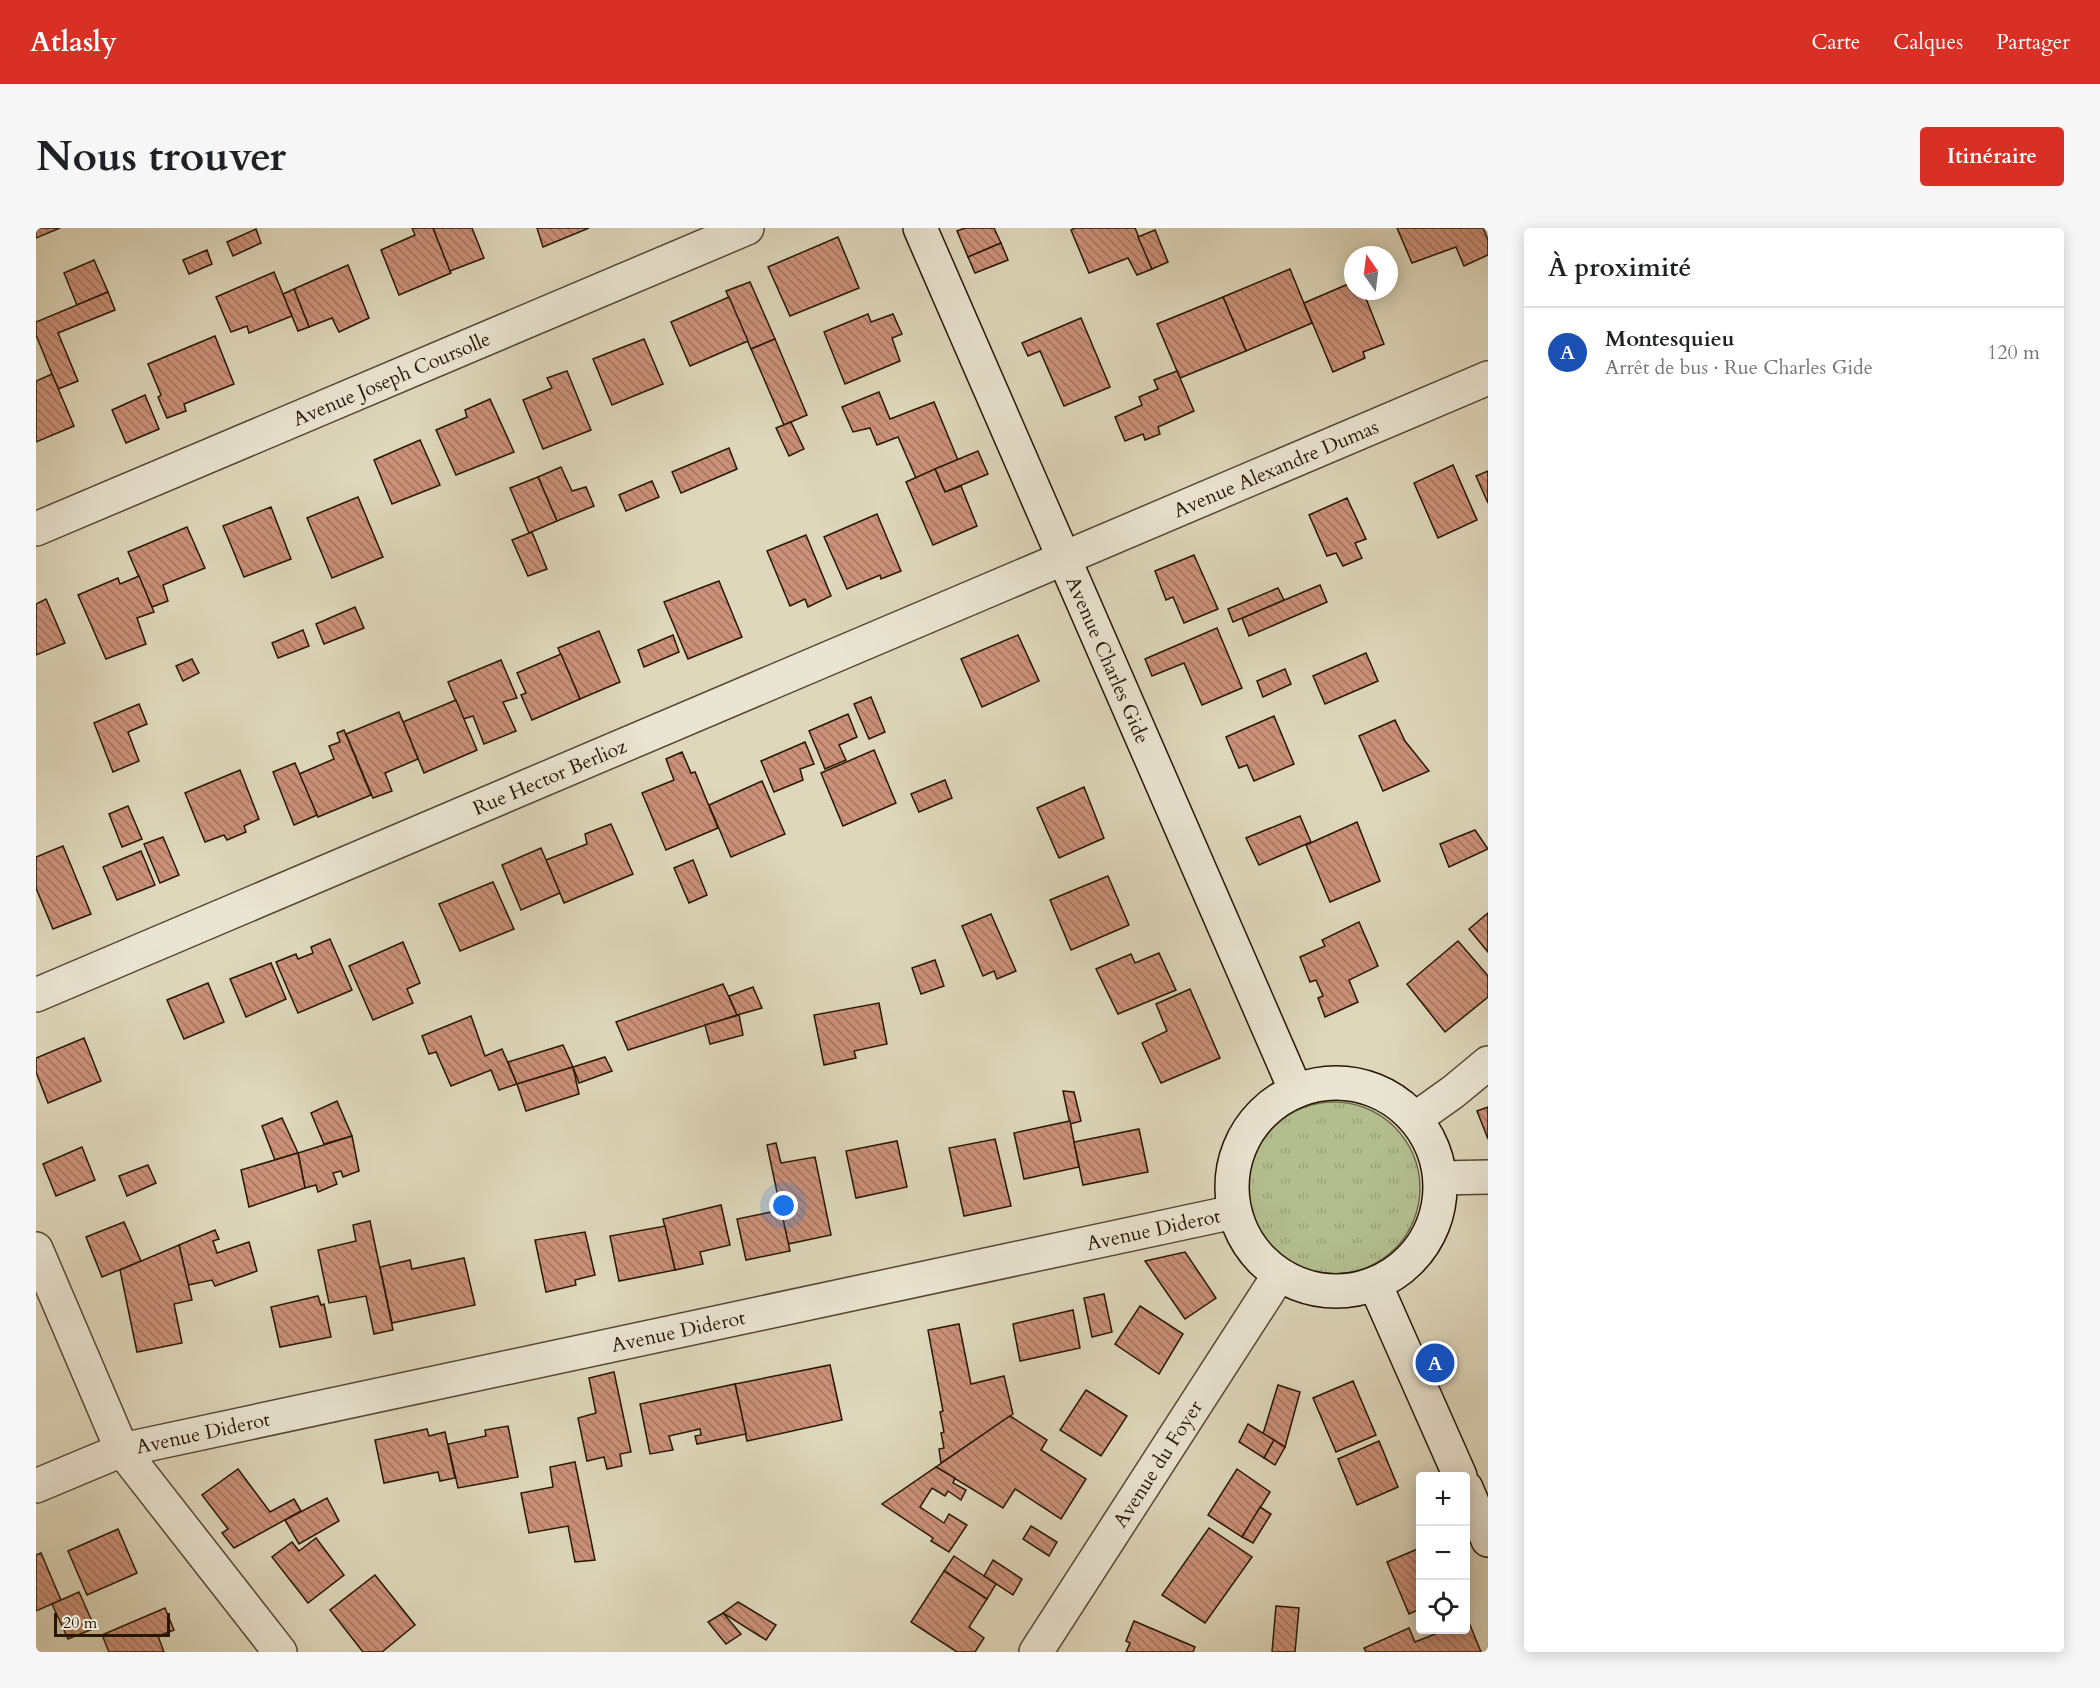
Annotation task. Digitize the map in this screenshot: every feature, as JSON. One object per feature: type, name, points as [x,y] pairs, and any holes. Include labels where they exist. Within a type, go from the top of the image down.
[{"type":"street","name":"Avenue Joseph Coursolle","points":[[36,529],[747,228]]},
{"type":"street","name":"Avenue Charles Gide","points":[[920,228],[1296,1091]]},
{"type":"street","name":"Avenue Alexandre Dumas","points":[[1064,558],[1488,378]]},
{"type":"street","name":"Rue Hector Berlioz","points":[[36,995],[1064,558]]},
{"type":"street","points":[[1414,1119],[1453,1092],[1488,1063]]},
{"type":"street","points":[[1327,1084],[1360,1086],[1389,1098],[1414,1119],[1432,1146],[1440,1178],[1437,1211],[1425,1242],[1403,1266],[1375,1284],[1343,1291],[1310,1288],[1279,1275],[1259,1258],[1243,1236],[1234,1212],[1231,1182],[1237,1154],[1250,1127],[1270,1106],[1296,1091],[1327,1084]]},
{"type":"street","points":[[1440,1178],[1488,1177]]},
{"type":"street","name":"Avenue Diderot","points":[[36,1486],[122,1450],[1234,1212]]},
{"type":"street","points":[[36,1249],[122,1450],[280,1652]]},
{"type":"street","name":"Avenue du Foyer","points":[[1036,1652],[1279,1275]]},
{"type":"street","points":[[1375,1284],[1458,1472]]},
{"type":"street","points":[[1470,1497],[1488,1540]]},
{"type":"green space","points":[[1334,1102],[1367,1109],[1382,1117],[1394,1128],[1405,1140],[1413,1155],[1420,1188],[1413,1221],[1405,1236],[1394,1248],[1382,1259],[1367,1267],[1334,1274],[1301,1267],[1286,1259],[1274,1248],[1263,1236],[1255,1221],[1248,1188],[1255,1155],[1263,1140],[1274,1128],[1286,1117],[1301,1109]]},
{"type":"building","points":[[36,228],[60,228],[36,238]]},
{"type":"building","points":[[412,228],[433,228],[451,273],[399,295],[381,250],[415,235]]},
{"type":"building","points":[[433,228],[472,228],[484,258],[450,271]]},
{"type":"building","points":[[537,228],[589,228],[543,247]]},
{"type":"building","points":[[965,228],[994,228],[1001,243],[968,257],[957,231]]},
{"type":"building","points":[[1075,228],[1135,228],[1152,269],[1137,275],[1128,258],[1089,273],[1071,230]]},
{"type":"building","points":[[1397,228],[1483,228],[1488,240],[1488,255],[1464,266],[1456,247],[1412,263]]},
{"type":"building","points":[[256,229],[261,243],[233,256],[227,242]]},
{"type":"building","points":[[1155,230],[1168,262],[1152,269],[1138,237]]},
{"type":"building","points":[[838,237],[859,288],[790,316],[768,267]]},
{"type":"building","points":[[1001,243],[1008,260],[975,273],[968,257]]},
{"type":"building","points":[[207,250],[212,264],[189,274],[183,260]]},
{"type":"building","points":[[94,260],[108,292],[77,305],[64,273]]},
{"type":"building","points":[[348,265],[369,318],[339,332],[332,318],[309,327],[294,289]]},
{"type":"building","points":[[1290,269],[1312,323],[1246,351],[1223,297]]},
{"type":"building","points":[[274,272],[292,316],[249,333],[247,326],[231,332],[216,297]]},
{"type":"building","points":[[750,282],[775,339],[751,349],[726,291]]},
{"type":"building","points":[[1344,286],[1344,300],[1367,300],[1384,344],[1363,352],[1365,358],[1333,372],[1304,303]]},
{"type":"building","points":[[294,289],[309,327],[298,331],[283,294]]},
{"type":"building","points":[[108,292],[115,310],[58,333],[78,381],[58,389],[36,335],[36,322]]},
{"type":"building","points":[[729,297],[748,341],[690,366],[671,322]]},
{"type":"building","points":[[1223,297],[1246,351],[1180,378],[1157,324]]},
{"type":"building","points":[[868,314],[871,322],[893,314],[902,334],[892,338],[900,361],[845,384],[824,332]]},
{"type":"building","points":[[1081,318],[1110,387],[1064,406],[1040,351],[1028,356],[1022,343]]},
{"type":"building","points":[[215,336],[234,384],[184,404],[186,411],[167,418],[158,397],[161,395],[148,364]]},
{"type":"building","points":[[644,339],[663,384],[612,405],[593,359]]},
{"type":"building","points":[[775,339],[807,415],[784,425],[751,349]]},
{"type":"building","points":[[567,371],[591,430],[543,449],[523,400],[552,388],[547,378]]},
{"type":"building","points":[[1177,371],[1194,411],[1158,427],[1160,434],[1145,440],[1143,434],[1125,441],[1115,417],[1142,405],[1139,397],[1158,389],[1154,380]]},
{"type":"building","points":[[52,374],[74,426],[36,442],[36,381]]},
{"type":"building","points":[[879,392],[890,419],[934,402],[958,460],[916,478],[898,437],[877,445],[870,428],[853,432],[842,407]]},
{"type":"building","points":[[145,395],[159,429],[126,443],[112,410]]},
{"type":"building","points":[[490,399],[514,452],[456,475],[436,430],[467,417],[465,410]]},
{"type":"building","points":[[791,422],[804,449],[789,456],[776,428]]},
{"type":"building","points":[[420,440],[440,485],[392,504],[374,460]]},
{"type":"building","points":[[729,448],[737,469],[681,493],[672,472]]},
{"type":"building","points":[[978,451],[988,474],[945,492],[935,469]]},
{"type":"building","points":[[1453,465],[1477,520],[1438,538],[1414,483]]},
{"type":"building","points":[[561,467],[572,491],[586,487],[594,506],[557,521],[538,477]]},
{"type":"building","points":[[935,469],[945,492],[961,486],[977,526],[933,545],[906,482]]},
{"type":"building","points":[[1488,471],[1488,503],[1476,476]]},
{"type":"building","points":[[538,477],[557,521],[529,533],[510,488]]},
{"type":"building","points":[[652,481],[659,497],[626,511],[619,495]]},
{"type":"building","points":[[358,497],[383,557],[332,578],[307,518]]},
{"type":"building","points":[[1347,498],[1366,539],[1355,543],[1362,558],[1343,566],[1336,553],[1327,556],[1309,515]]},
{"type":"building","points":[[271,507],[291,559],[244,577],[223,526]]},
{"type":"building","points":[[877,514],[901,571],[881,579],[880,575],[847,589],[824,537]]},
{"type":"building","points":[[187,527],[205,568],[163,585],[168,601],[152,607],[128,552]]},
{"type":"building","points":[[532,532],[547,569],[528,576],[512,540]]},
{"type":"building","points":[[806,535],[831,596],[808,607],[805,599],[790,606],[767,551]]},
{"type":"building","points":[[1194,555],[1218,609],[1184,623],[1173,597],[1166,600],[1155,571]]},
{"type":"building","points":[[139,576],[154,612],[137,618],[146,644],[106,659],[78,595],[118,578],[120,584]]},
{"type":"building","points":[[719,581],[742,637],[688,659],[664,602]]},
{"type":"building","points":[[1320,585],[1327,602],[1249,636],[1242,618]]},
{"type":"building","points":[[1278,588],[1284,600],[1233,622],[1228,609]]},
{"type":"building","points":[[46,599],[65,643],[36,655],[36,604]]},
{"type":"building","points":[[355,607],[364,628],[324,644],[316,624]]},
{"type":"building","points":[[1217,628],[1242,688],[1202,705],[1184,663],[1152,676],[1145,659]]},
{"type":"building","points":[[303,630],[309,646],[278,658],[272,643]]},
{"type":"building","points":[[599,631],[620,682],[580,699],[558,648]]},
{"type":"building","points":[[673,635],[679,652],[644,667],[638,650]]},
{"type":"building","points":[[1018,635],[1039,681],[982,707],[961,659]]},
{"type":"building","points":[[1366,653],[1378,681],[1325,704],[1313,676]]},
{"type":"building","points":[[561,654],[580,699],[532,720],[521,695],[526,693],[517,673]]},
{"type":"building","points":[[192,659],[199,673],[183,681],[176,666]]},
{"type":"building","points":[[501,660],[517,698],[503,702],[516,731],[484,744],[473,716],[463,719],[448,682]]},
{"type":"building","points":[[1285,669],[1291,684],[1263,697],[1257,681]]},
{"type":"building","points":[[871,697],[885,732],[869,739],[854,704]]},
{"type":"building","points":[[456,700],[477,750],[424,773],[403,722]]},
{"type":"building","points":[[139,704],[147,724],[128,732],[139,761],[113,772],[94,723]]},
{"type":"building","points":[[399,712],[418,759],[385,773],[392,791],[373,798],[346,734]]},
{"type":"building","points":[[848,714],[857,737],[839,745],[846,760],[825,769],[809,731]]},
{"type":"building","points":[[1274,716],[1294,764],[1254,781],[1247,765],[1239,768],[1226,737]]},
{"type":"building","points":[[1395,720],[1405,741],[1429,771],[1383,791],[1359,736]]},
{"type":"building","points":[[344,730],[371,795],[318,817],[299,774],[334,759],[329,746],[340,742],[337,733]]},
{"type":"building","points":[[805,742],[814,764],[800,769],[803,780],[774,792],[761,761]]},
{"type":"building","points":[[874,750],[896,803],[843,826],[821,773]]},
{"type":"building","points":[[682,752],[691,773],[695,772],[718,828],[666,850],[642,793],[674,780],[666,759]]},
{"type":"building","points":[[295,763],[317,815],[294,825],[273,772]]},
{"type":"building","points":[[240,770],[259,819],[244,826],[246,832],[227,840],[224,835],[205,842],[185,793]]},
{"type":"building","points":[[945,780],[952,798],[919,812],[911,794]]},
{"type":"building","points":[[762,781],[785,834],[731,857],[709,805]]},
{"type":"building","points":[[1084,787],[1104,838],[1059,858],[1037,808]]},
{"type":"building","points":[[128,806],[142,839],[122,847],[109,814]]},
{"type":"building","points":[[1300,816],[1311,842],[1259,865],[1246,838]]},
{"type":"building","points":[[1357,822],[1380,881],[1330,902],[1306,845]]},
{"type":"building","points":[[611,824],[633,874],[564,903],[546,860],[587,844],[585,834]]},
{"type":"building","points":[[1475,830],[1488,849],[1449,867],[1440,844]]},
{"type":"building","points":[[163,837],[179,875],[160,883],[144,844]]},
{"type":"building","points":[[63,846],[91,914],[53,929],[36,888],[36,857]]},
{"type":"building","points":[[541,848],[560,893],[521,910],[502,865]]},
{"type":"building","points":[[141,851],[155,885],[117,900],[103,867]]},
{"type":"building","points":[[693,860],[707,895],[689,903],[674,868]]},
{"type":"building","points":[[1108,876],[1129,925],[1071,950],[1050,900]]},
{"type":"building","points":[[493,882],[514,929],[460,951],[439,904]]},
{"type":"building","points":[[1488,913],[1488,952],[1469,929]]},
{"type":"building","points":[[991,914],[1016,971],[997,979],[994,971],[983,976],[962,926]]},
{"type":"building","points":[[1359,922],[1378,966],[1349,980],[1358,1002],[1325,1017],[1318,998],[1323,996],[1316,980],[1310,982],[1300,957],[1325,946],[1322,940]]},
{"type":"building","points":[[330,939],[352,990],[298,1013],[276,962],[296,954],[298,959],[313,953],[311,947]]},
{"type":"building","points":[[1458,941],[1488,976],[1488,997],[1445,1032],[1407,984]]},
{"type":"building","points":[[403,942],[420,983],[407,989],[413,1003],[373,1020],[349,966]]},
{"type":"building","points":[[1159,953],[1176,990],[1118,1014],[1096,969],[1131,954],[1135,963]]},
{"type":"building","points":[[935,960],[944,986],[921,994],[912,968]]},
{"type":"building","points":[[271,963],[286,999],[246,1017],[230,979]]},
{"type":"building","points":[[208,983],[224,1022],[184,1039],[167,1000]]},
{"type":"building","points":[[723,984],[737,1015],[628,1050],[616,1022]]},
{"type":"building","points":[[753,987],[762,1008],[737,1015],[729,996]]},
{"type":"building","points":[[1190,989],[1220,1058],[1161,1083],[1142,1043],[1167,1031],[1156,1004]]},
{"type":"building","points":[[879,1003],[887,1044],[854,1051],[856,1058],[824,1065],[814,1015]]},
{"type":"building","points":[[739,1015],[743,1035],[710,1044],[705,1025]]},
{"type":"building","points":[[471,1016],[485,1056],[502,1049],[517,1084],[499,1090],[491,1070],[451,1086],[436,1052],[429,1054],[422,1036]]},
{"type":"building","points":[[84,1038],[101,1081],[48,1103],[36,1072],[36,1058]]},
{"type":"building","points":[[563,1045],[573,1067],[517,1084],[508,1062]]},
{"type":"building","points":[[605,1057],[612,1071],[579,1083],[573,1067]]},
{"type":"building","points":[[573,1067],[579,1094],[526,1111],[517,1084]]},
{"type":"building","points":[[1063,1091],[1074,1092],[1081,1121],[1070,1124]]},
{"type":"building","points":[[337,1101],[352,1136],[324,1144],[311,1113]]},
{"type":"building","points":[[1488,1107],[1488,1139],[1477,1111]]},
{"type":"building","points":[[282,1118],[298,1153],[275,1160],[262,1126]]},
{"type":"building","points":[[1070,1121],[1079,1167],[1024,1179],[1014,1133]]},
{"type":"building","points":[[1139,1129],[1148,1172],[1083,1185],[1074,1142]]},
{"type":"building","points":[[352,1136],[359,1171],[343,1177],[341,1171],[333,1173],[337,1184],[318,1192],[316,1185],[305,1188],[298,1153]]},
{"type":"building","points":[[995,1139],[1011,1206],[964,1216],[949,1148]]},
{"type":"building","points":[[897,1141],[907,1187],[856,1198],[846,1151]]},
{"type":"building","points":[[776,1143],[781,1163],[815,1157],[831,1235],[788,1244],[767,1145]]},
{"type":"building","points":[[82,1147],[95,1180],[56,1196],[43,1164]]},
{"type":"building","points":[[298,1153],[305,1188],[249,1207],[241,1170]]},
{"type":"building","points":[[148,1165],[156,1183],[127,1196],[119,1176]]},
{"type":"building","points":[[721,1205],[730,1245],[700,1252],[703,1264],[675,1270],[663,1219]]},
{"type":"building","points":[[781,1210],[790,1251],[746,1260],[737,1219]]},
{"type":"building","points":[[370,1221],[393,1330],[374,1334],[366,1296],[329,1303],[318,1250],[356,1241],[353,1225]]},
{"type":"building","points":[[124,1222],[141,1261],[102,1277],[86,1237]]},
{"type":"building","points":[[665,1226],[675,1270],[619,1281],[610,1236]]},
{"type":"building","points":[[215,1230],[219,1239],[213,1241],[217,1253],[249,1242],[257,1271],[215,1286],[212,1280],[188,1285],[179,1245]]},
{"type":"building","points":[[585,1232],[595,1275],[575,1280],[576,1285],[546,1292],[535,1240]]},
{"type":"building","points":[[179,1245],[192,1300],[174,1304],[182,1343],[137,1352],[120,1270]]},
{"type":"building","points":[[1185,1252],[1216,1298],[1185,1319],[1145,1261]]},
{"type":"building","points":[[464,1258],[475,1305],[392,1323],[380,1267],[410,1260],[412,1269]]},
{"type":"building","points":[[1104,1294],[1112,1332],[1092,1337],[1084,1298]]},
{"type":"building","points":[[318,1296],[321,1305],[324,1304],[331,1337],[280,1347],[271,1307]]},
{"type":"building","points":[[1140,1306],[1183,1334],[1159,1374],[1115,1344]]},
{"type":"building","points":[[1073,1310],[1080,1348],[1020,1361],[1013,1324]]},
{"type":"building","points":[[959,1324],[971,1384],[1004,1376],[1013,1414],[941,1463],[939,1449],[944,1448],[941,1433],[944,1432],[940,1412],[943,1411],[928,1330]]},
{"type":"building","points":[[830,1365],[842,1420],[747,1441],[735,1384]]},
{"type":"building","points":[[614,1372],[631,1452],[620,1454],[622,1466],[607,1469],[604,1457],[587,1461],[578,1418],[596,1413],[589,1378]]},
{"type":"building","points":[[1353,1381],[1376,1435],[1336,1452],[1313,1398]]},
{"type":"building","points":[[735,1384],[746,1434],[697,1444],[695,1436],[701,1435],[700,1429],[669,1436],[673,1450],[650,1454],[640,1404]]},
{"type":"building","points":[[1278,1385],[1300,1392],[1285,1447],[1263,1434]]},
{"type":"building","points":[[1086,1390],[1127,1416],[1101,1456],[1060,1430]]},
{"type":"building","points":[[1010,1416],[1047,1440],[1041,1450],[1086,1479],[1061,1519],[1015,1489],[1003,1508],[936,1467]]},
{"type":"building","points":[[1248,1424],[1274,1440],[1264,1458],[1239,1442]]},
{"type":"building","points":[[508,1426],[518,1477],[458,1488],[448,1444],[486,1436],[485,1430]]},
{"type":"building","points":[[427,1429],[429,1436],[445,1432],[455,1478],[440,1481],[438,1472],[384,1483],[375,1440]]},
{"type":"building","points":[[1274,1440],[1285,1447],[1275,1465],[1264,1458]]},
{"type":"building","points":[[1379,1441],[1398,1487],[1357,1505],[1338,1459]]},
{"type":"building","points":[[575,1462],[595,1560],[575,1562],[568,1526],[529,1533],[521,1493],[553,1487],[550,1467]]},
{"type":"building","points":[[936,1467],[955,1478],[953,1483],[966,1490],[961,1500],[948,1491],[945,1496],[932,1488],[920,1507],[944,1523],[949,1514],[967,1525],[949,1552],[931,1541],[933,1538],[882,1504]]},
{"type":"building","points":[[238,1469],[270,1512],[294,1499],[301,1511],[234,1548],[222,1533],[228,1529],[202,1495]]},
{"type":"building","points":[[1237,1469],[1270,1492],[1242,1537],[1208,1515]]},
{"type":"building","points":[[327,1498],[339,1521],[299,1544],[285,1520]]},
{"type":"building","points":[[1260,1507],[1271,1514],[1253,1543],[1242,1537]]},
{"type":"building","points":[[1031,1526],[1057,1542],[1049,1556],[1023,1539]]},
{"type":"building","points":[[1209,1528],[1252,1557],[1205,1623],[1162,1595]]},
{"type":"building","points":[[118,1529],[137,1573],[87,1595],[68,1551]]},
{"type":"building","points":[[316,1538],[344,1575],[308,1603],[272,1557],[292,1542],[299,1551]]},
{"type":"building","points":[[1416,1550],[1416,1611],[1409,1614],[1387,1562]]},
{"type":"building","points":[[41,1553],[61,1600],[36,1611],[36,1555]]},
{"type":"building","points":[[954,1556],[996,1584],[987,1599],[944,1571]]},
{"type":"building","points":[[993,1560],[1022,1579],[1013,1595],[984,1576]]},
{"type":"building","points":[[944,1571],[987,1599],[969,1627],[984,1638],[975,1652],[957,1652],[911,1622]]},
{"type":"building","points":[[375,1575],[415,1625],[382,1652],[363,1652],[330,1610]]},
{"type":"building","points":[[79,1592],[95,1628],[68,1639],[52,1604]]},
{"type":"building","points":[[738,1602],[776,1625],[766,1640],[723,1613]]},
{"type":"building","points":[[1276,1606],[1299,1608],[1295,1652],[1272,1652]]},
{"type":"building","points":[[165,1608],[174,1630],[158,1636],[164,1652],[109,1652],[102,1635]]},
{"type":"building","points":[[723,1613],[741,1634],[726,1644],[708,1622]]},
{"type":"building","points":[[1134,1621],[1195,1647],[1193,1652],[1126,1652],[1130,1643],[1126,1641]]},
{"type":"building","points":[[1470,1625],[1481,1652],[1366,1652],[1364,1648],[1409,1628],[1415,1642],[1435,1634],[1470,1634]]},
{"type":"place","name":"Montesquieu","points":[[1435,1363]]}]
